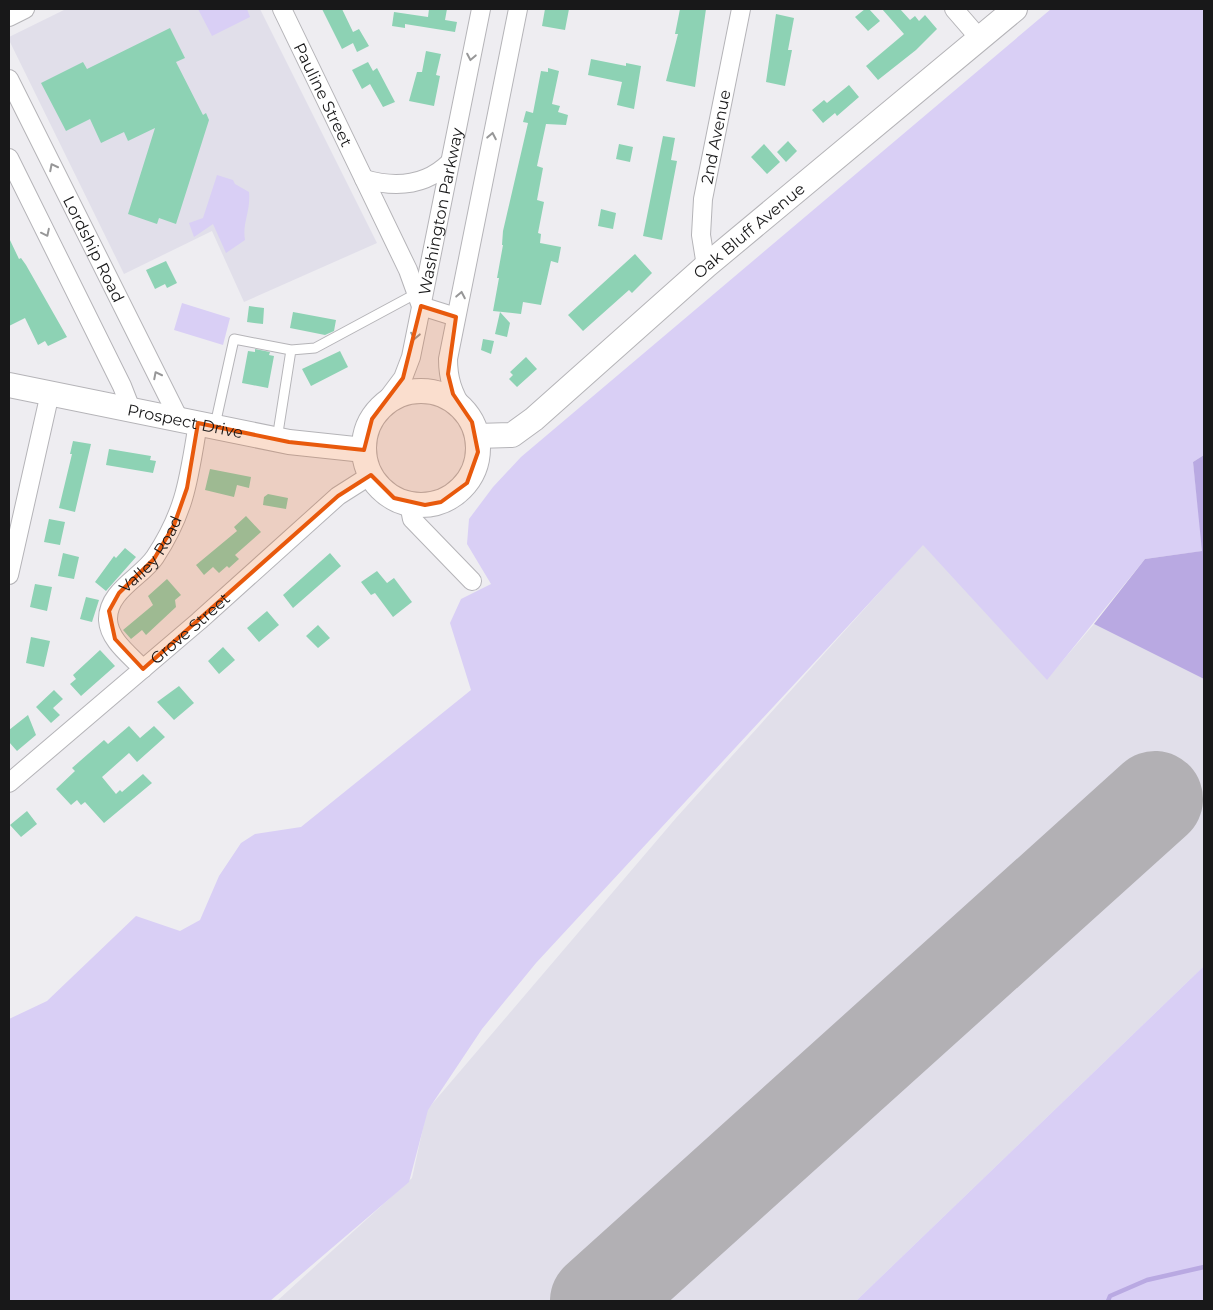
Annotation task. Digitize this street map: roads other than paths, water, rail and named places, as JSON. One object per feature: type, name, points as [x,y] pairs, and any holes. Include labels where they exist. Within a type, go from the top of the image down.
[{"type":"main road","name":"Oak Bluff Avenue","points":[[477,436],[512,435],[534,420],[706,266],[1015,9]]},
{"type":"main road","name":"Prospect Drive","points":[[9,384],[276,440],[364,450]]},
{"type":"main road","points":[[423,391],[445,396],[463,409],[472,422],[477,436],[478,452],[475,468],[467,482],[455,494],[441,502],[425,505],[409,504],[387,493],[371,475],[364,450],[366,434],[372,419],[382,406],[401,395],[423,391]]},
{"type":"street","points":[[9,17],[25,9]]},
{"type":"street","name":"Pauline Street","points":[[282,9],[421,296]]},
{"type":"street","name":"Washington Parkway","points":[[382,406],[403,378],[411,357],[421,296],[480,9]]},
{"type":"street","points":[[463,409],[453,394],[448,374],[448,359],[518,9]]},
{"type":"street","name":"2nd Avenue","points":[[706,266],[701,235],[703,199],[741,9]]},
{"type":"street","points":[[954,9],[980,39]]},
{"type":"street","name":"Lordship Road","points":[[9,79],[197,423]]},
{"type":"street","points":[[9,158],[122,386],[131,409]]},
{"type":"street","points":[[364,179],[380,184],[415,182],[440,173],[450,162]]},
{"type":"street","points":[[421,296],[456,317]]},
{"type":"street","points":[[9,575],[50,393]]},
{"type":"street","name":"Valley Road","points":[[143,669],[115,639],[108,620],[109,611],[119,593],[154,559],[174,525],[187,488],[197,423]]},
{"type":"street","name":"Grove Street","points":[[9,783],[143,669],[338,496],[371,475]]},
{"type":"street","points":[[409,504],[412,519],[472,582]]},
{"type":"lane","points":[[197,423],[234,338],[291,350],[315,348],[421,296]]},
{"type":"lane","points":[[276,440],[291,350]]},
{"type":"waterway","points":[[1108,1301],[1110,1296],[1147,1280],[1204,1267]]}]
